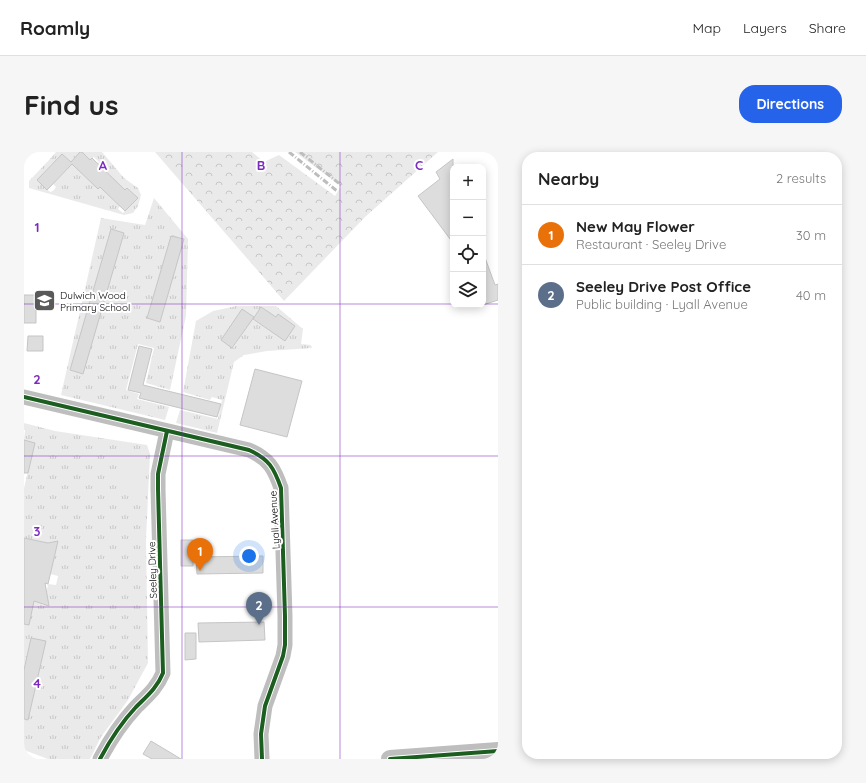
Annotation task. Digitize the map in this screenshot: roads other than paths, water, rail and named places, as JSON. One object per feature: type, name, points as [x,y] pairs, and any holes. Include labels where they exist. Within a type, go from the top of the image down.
[{"type":"street","name":"Lyall Avenue","points":[[24,398],[249,450],[261,456],[276,474],[281,488],[285,616],[284,645],[283,656],[265,706],[262,728],[262,759]]},
{"type":"street","name":"Seeley Drive","points":[[100,759],[111,739],[136,708],[151,694],[164,673],[158,474],[167,432]]},
{"type":"street","points":[[390,759],[498,751]]},
{"type":"railway","points":[[289,152],[337,191]]},
{"type":"railway","points":[[300,152],[341,185]]},
{"type":"place","name":"Dulwich Wood Primary School","points":[[45,301]]},
{"type":"place","name":"New May Flower","points":[[200,571]]},
{"type":"place","name":"Seeley Drive Post Office","points":[[259,625]]}]
